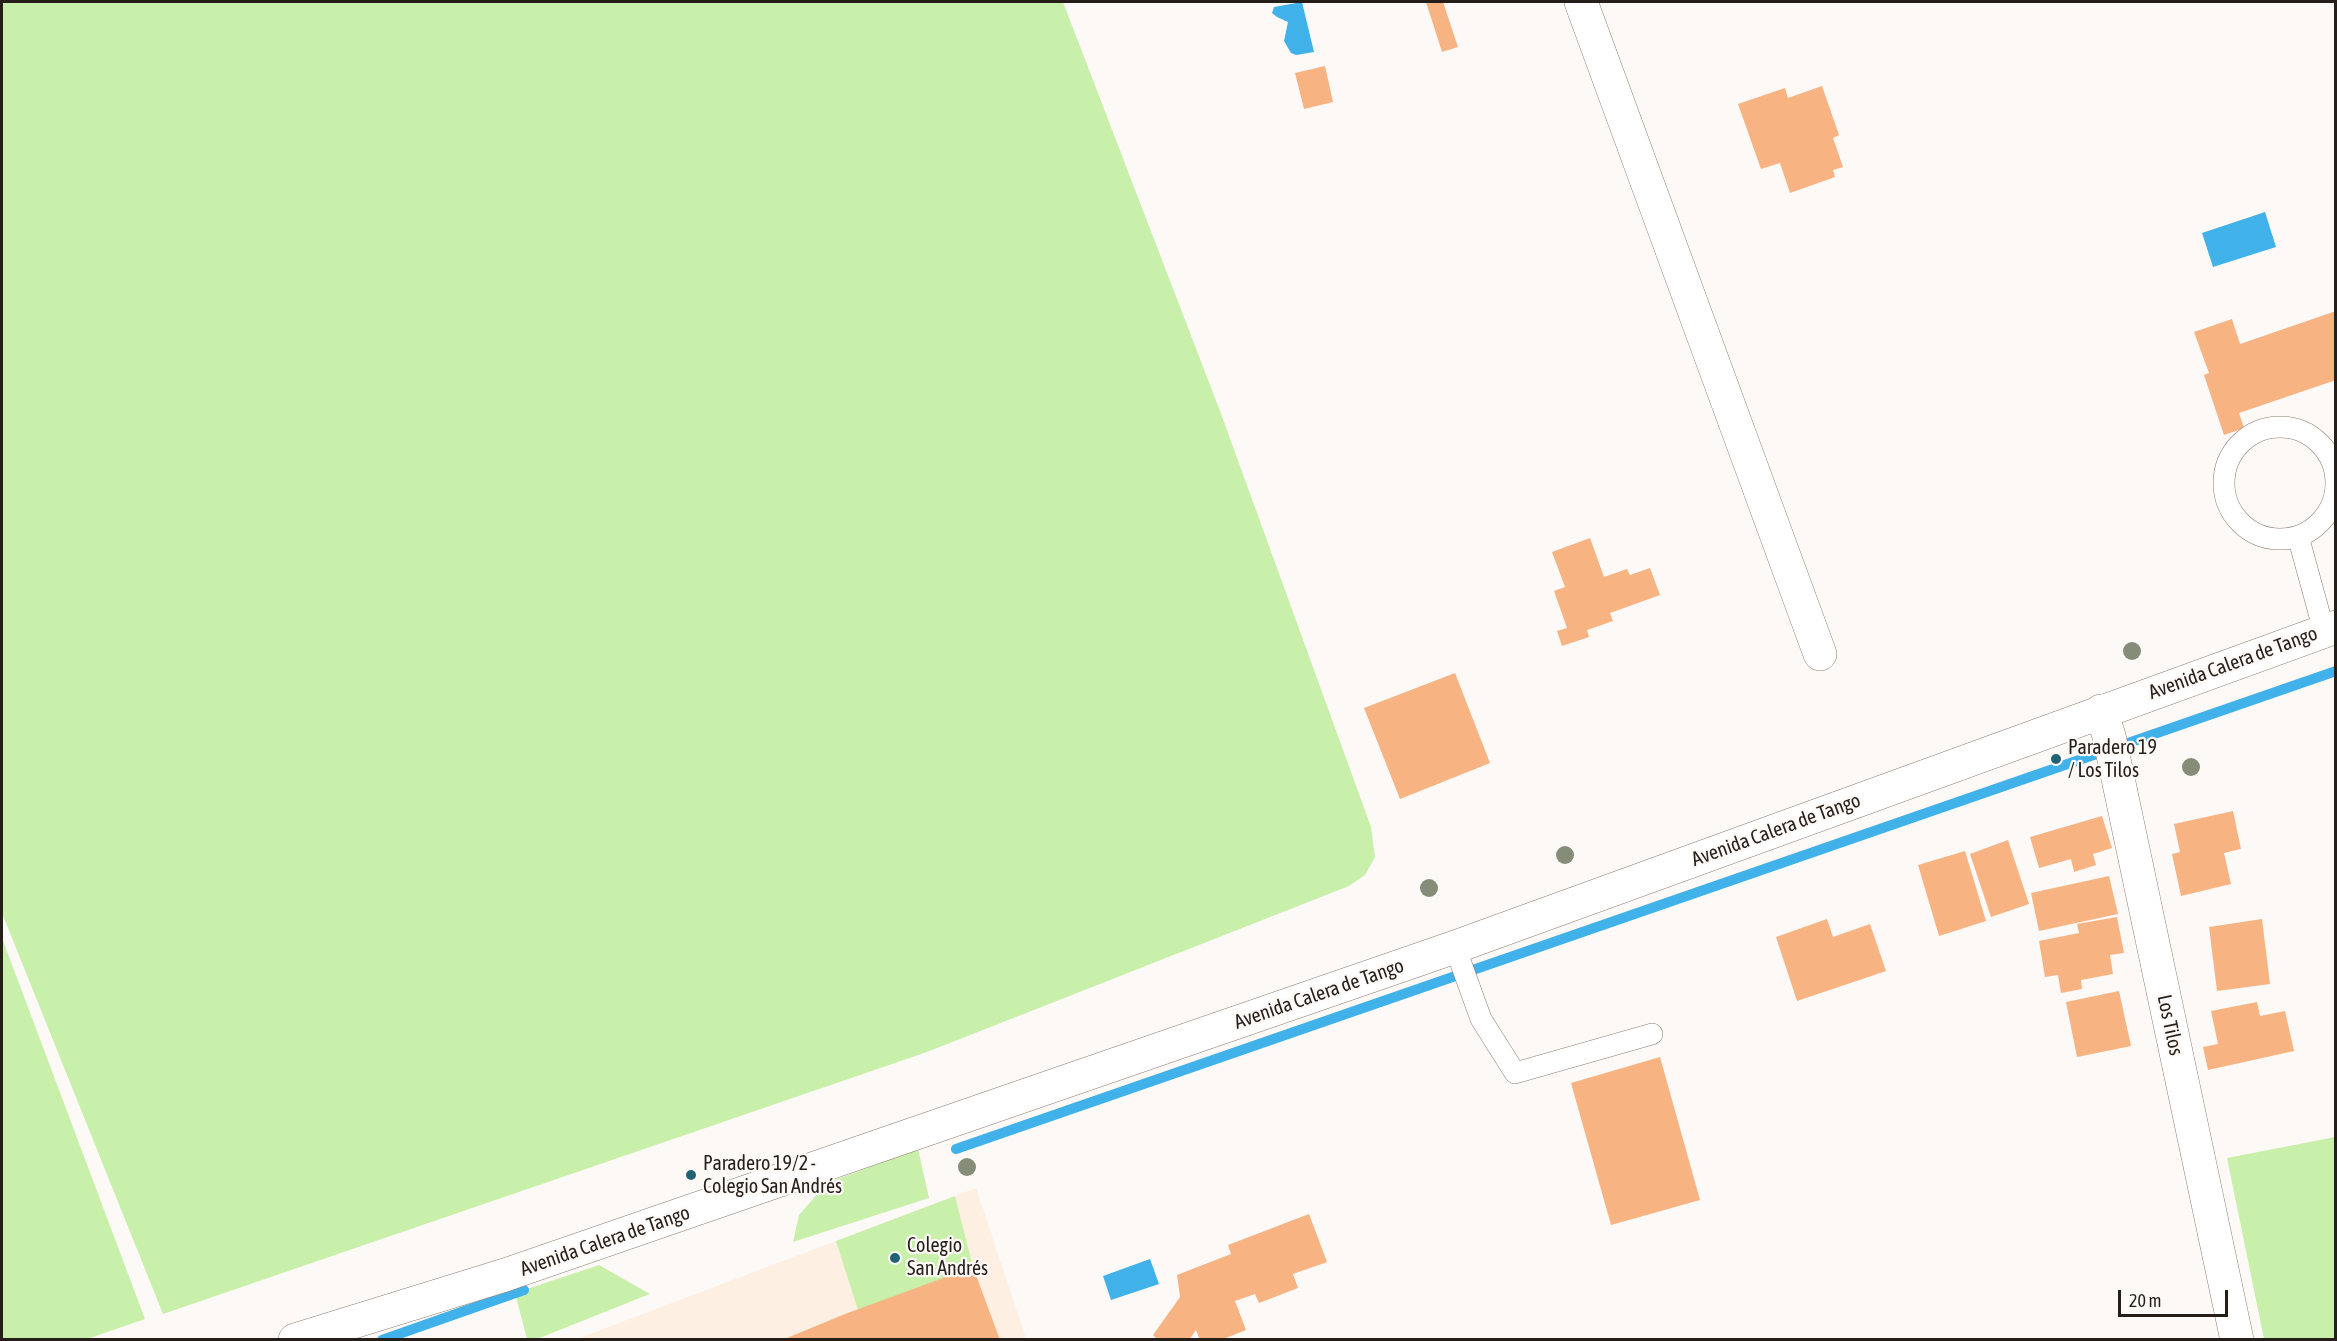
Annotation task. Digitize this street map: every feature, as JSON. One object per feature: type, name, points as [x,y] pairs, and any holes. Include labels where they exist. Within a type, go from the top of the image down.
[{"type":"main road","points":[[1581,2],[1820,654]]},
{"type":"main road","name":"Avenida Calera de Tango","points":[[295,1340],[505,1275],[1460,961],[2105,724],[2330,629]]},
{"type":"main road","name":"Los Tilos","points":[[2105,724],[2118,775],[2237,1340]]},
{"type":"lane","points":[[2273,427],[2297,429],[2309,435],[2324,448],[2333,465],[2335,490],[2329,509],[2315,526],[2298,536],[2269,538],[2251,531],[2234,515],[2225,498],[2224,483],[2227,464],[2236,447],[2254,433],[2273,427]]},
{"type":"lane","points":[[2298,536],[2330,629]]},
{"type":"lane","points":[[1460,961],[1481,1019],[1515,1073],[1652,1034]]},
{"type":"shaded area","name":"Colegio San Andrés","points":[[976,1188],[1026,1339],[574,1340],[955,1196]]},
{"type":"green space","points":[[2,2],[1063,2],[1220,411],[1371,827],[1375,857],[1365,875],[1349,886],[927,1052],[163,1314],[2,913]]},
{"type":"green space","points":[[2,938],[145,1319],[87,1339],[2,1339]]},
{"type":"green space","points":[[2335,1137],[2335,1339],[2264,1339],[2227,1158]]},
{"type":"green space","points":[[918,1149],[929,1198],[793,1242],[799,1215],[827,1183]]},
{"type":"green space","points":[[955,1196],[973,1267],[858,1310],[836,1241]]},
{"type":"green space","points":[[599,1265],[650,1294],[537,1339],[527,1339],[515,1293]]},
{"type":"water","points":[[1302,2],[1314,52],[1296,55],[1291,53],[1284,41],[1288,22],[1272,13],[1274,7]]},
{"type":"water","points":[[2265,212],[2276,247],[2213,267],[2202,233]]},
{"type":"water","points":[[1150,1259],[1159,1284],[1111,1300],[1103,1276]]},
{"type":"building","points":[[1426,2],[1443,2],[1458,47],[1442,52]]},
{"type":"building","points":[[1325,66],[1333,102],[1304,109],[1295,73]]},
{"type":"building","points":[[1822,86],[1839,135],[1833,138],[1843,167],[1833,170],[1835,177],[1790,193],[1780,163],[1761,169],[1738,104],[1785,88],[1788,98]]},
{"type":"building","points":[[2336,311],[2336,380],[2239,413],[2244,428],[2224,435],[2204,375],[2209,373],[2194,332],[2232,319],[2240,344]]},
{"type":"building","points":[[1590,538],[1604,577],[1627,569],[1630,575],[1650,568],[1660,595],[1610,613],[1613,621],[1587,630],[1589,637],[1562,646],[1557,631],[1567,628],[1554,591],[1565,587],[1552,552]]},
{"type":"building","points":[[1455,673],[1490,763],[1400,799],[1364,708]]},
{"type":"building","points":[[2233,811],[2241,849],[2224,853],[2231,884],[2181,896],[2172,854],[2180,852],[2174,824]]},
{"type":"building","points":[[2102,816],[2112,848],[2093,854],[2096,865],[2074,872],[2071,859],[2039,868],[2030,837]]},
{"type":"building","points":[[2008,840],[2029,904],[1991,917],[1970,854]]},
{"type":"building","points":[[1965,851],[1986,921],[1939,936],[1918,865]]},
{"type":"building","points":[[2109,876],[2118,914],[2039,931],[2031,893]]},
{"type":"building","points":[[2117,917],[2124,953],[2110,955],[2113,974],[2081,980],[2082,989],[2061,993],[2058,975],[2045,977],[2039,941],[2079,933],[2077,924]]},
{"type":"building","points":[[1827,919],[1833,937],[1870,924],[1886,971],[1797,1001],[1776,937]]},
{"type":"building","points":[[2262,919],[2270,984],[2217,991],[2209,927]]},
{"type":"building","points":[[2119,991],[2131,1046],[2077,1057],[2066,1002]]},
{"type":"building","points":[[2257,1002],[2260,1016],[2285,1011],[2294,1051],[2208,1070],[2203,1047],[2218,1044],[2211,1011]]},
{"type":"building","points":[[1660,1057],[1700,1200],[1611,1225],[1571,1083]]},
{"type":"building","points":[[1309,1214],[1327,1262],[1293,1274],[1298,1288],[1259,1303],[1255,1294],[1235,1301],[1246,1330],[1221,1340],[1200,1340],[1196,1330],[1189,1340],[1158,1340],[1153,1335],[1180,1297],[1177,1275],[1231,1254],[1228,1245]]},
{"type":"building","points":[[973,1267],[1000,1340],[782,1340],[845,1314]]},
{"type":"waterway","points":[[956,1149],[2336,671]]},
{"type":"waterway","points":[[382,1340],[524,1290]]},
{"type":"place","name":"Paradero 19 / Los Tilos","points":[[2056,759]]},
{"type":"place","name":"Paradero 19/2 - Colegio San Andrés","points":[[691,1175]]},
{"type":"place","name":"Colegio San Andrés","points":[[895,1258]]}]
